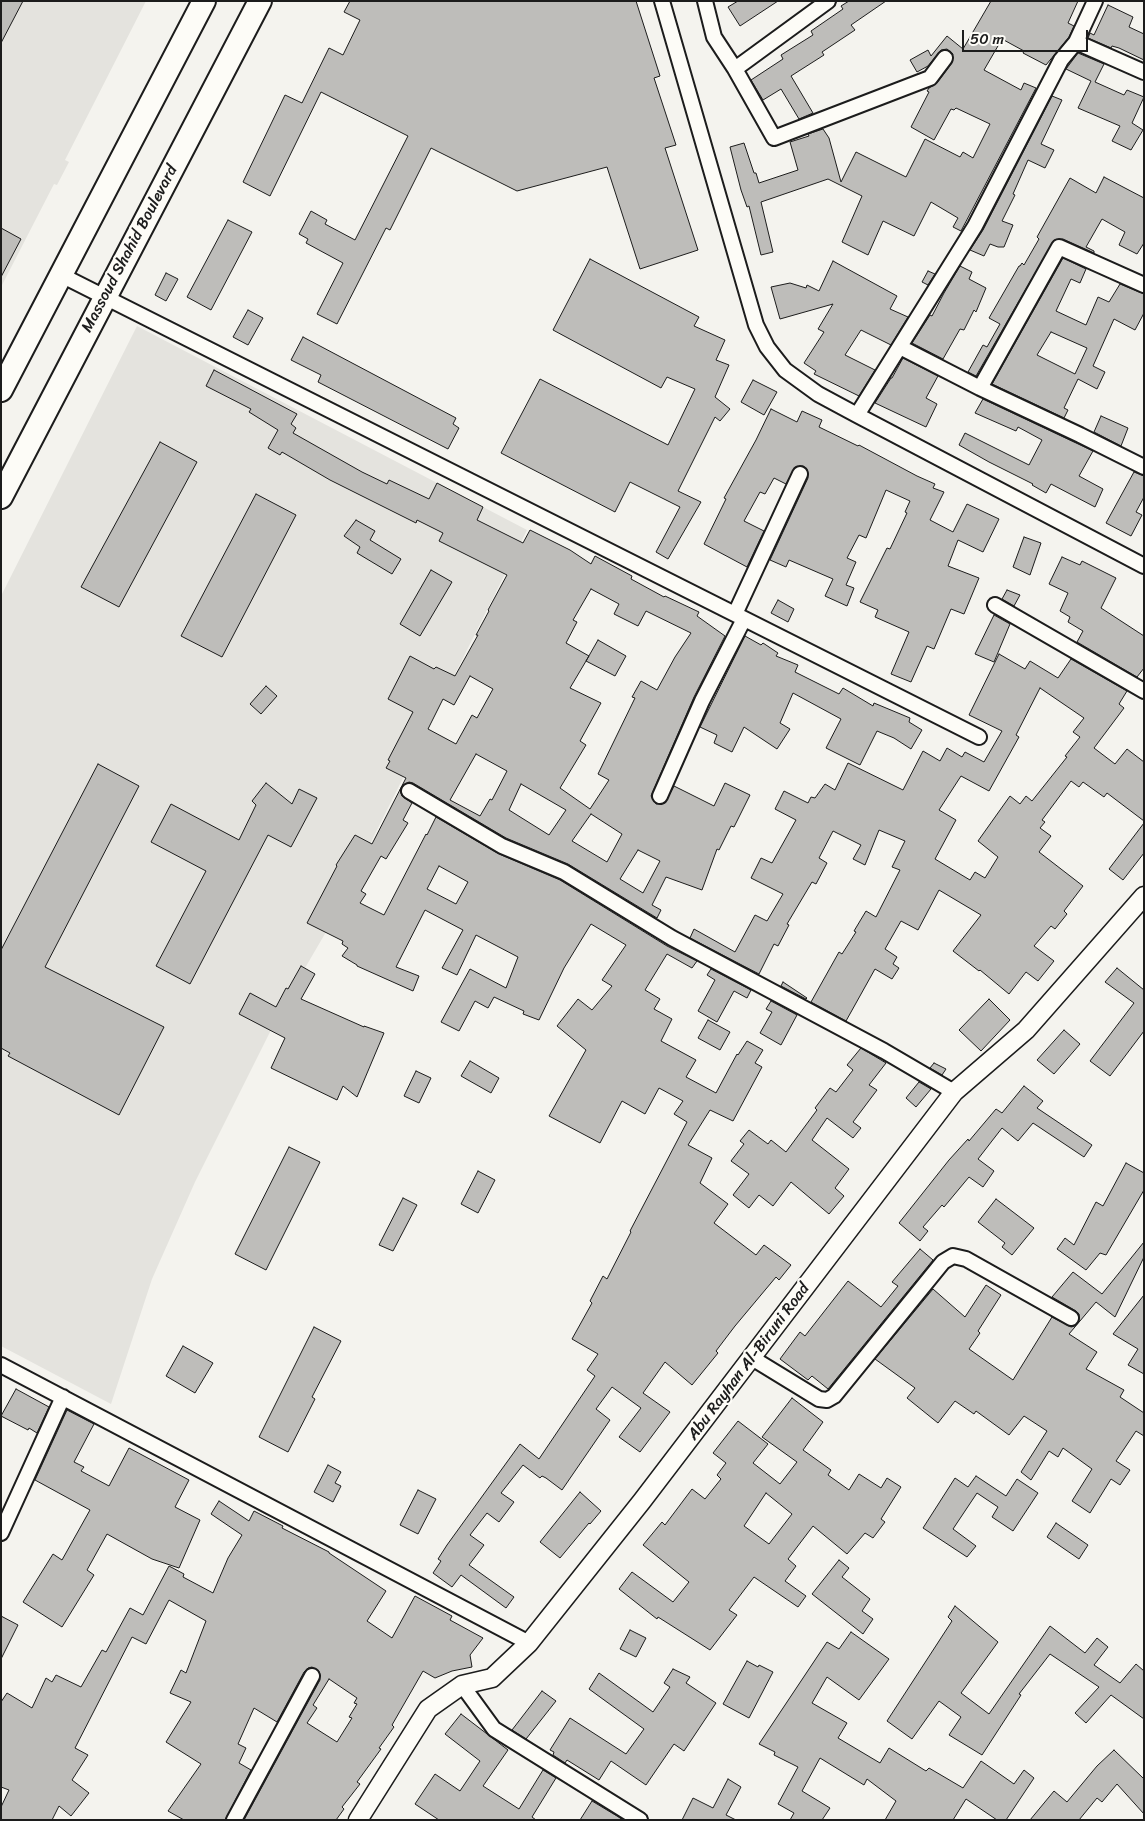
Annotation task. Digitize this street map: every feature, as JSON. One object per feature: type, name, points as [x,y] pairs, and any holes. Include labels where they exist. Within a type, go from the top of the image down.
[{"type":"main road","points":[[1,390],[204,1]]},
{"type":"main road","name":"Massoud Shahid Boulevard","points":[[1,497],[260,1]]},
{"type":"street","points":[[662,1],[756,325],[767,348],[785,370],[818,394],[1144,566]]},
{"type":"street","points":[[705,1],[714,37],[735,69],[774,138],[930,78],[945,58]]},
{"type":"street","points":[[735,69],[828,1]]},
{"type":"street","points":[[857,415],[974,226],[1060,60],[1076,42],[1095,1]]},
{"type":"street","points":[[1076,42],[1144,72]]},
{"type":"street","points":[[980,388],[1059,247],[1144,285]]},
{"type":"street","points":[[61,275],[979,737]]},
{"type":"street","points":[[900,347],[1144,467]]},
{"type":"street","points":[[660,796],[740,616],[800,474]]},
{"type":"street","points":[[995,605],[1144,691]]},
{"type":"street","points":[[409,791],[502,846],[564,872],[672,938],[884,1051],[954,1092]]},
{"type":"street","name":"Abu Rayhan Al-Biruni Road","points":[[358,1820],[428,1709],[462,1685],[492,1678],[528,1643],[642,1501],[954,1092],[1026,1030],[1144,896]]},
{"type":"street","points":[[752,1358],[819,1399],[827,1400],[834,1396],[943,1262],[953,1256],[966,1259],[1071,1318]]},
{"type":"street","points":[[1,1365],[528,1643]]},
{"type":"street","points":[[1,1533],[63,1397]]},
{"type":"street","points":[[234,1820],[312,1676]]},
{"type":"street","points":[[462,1685],[494,1729],[640,1820]]},
{"type":"shaded area","points":[[1,1],[146,1],[65,160],[69,162],[57,185],[54,184],[1,287]]},
{"type":"shaded area","points":[[137,326],[527,530],[326,932],[305,968],[301,966],[278,1003],[283,1006],[195,1182],[152,1279],[111,1404],[1,1346],[1,596]]},
{"type":"building","points":[[1,1],[23,1],[1,43]]},
{"type":"building","points":[[350,1],[636,1],[660,76],[654,78],[676,145],[665,148],[698,250],[640,269],[607,167],[517,191],[431,148],[390,230],[386,228],[337,324],[317,314],[343,263],[306,243],[308,239],[299,234],[311,211],[327,220],[325,224],[355,240],[408,136],[321,92],[270,196],[243,182],[285,95],[302,103],[329,48],[343,55],[360,20],[344,12]]},
{"type":"building","points":[[738,1],[778,1],[740,26],[728,7]]},
{"type":"building","points":[[849,1],[886,1],[851,25],[855,30],[822,52],[824,55],[791,76],[813,113],[799,119],[781,89],[763,100],[751,80],[783,59],[781,55],[813,35],[811,31],[843,9],[841,6]]},
{"type":"building","points":[[991,1],[1078,1],[1068,23],[1074,26],[1069,37],[1046,65],[1002,39],[984,70],[1021,90],[1024,83],[1036,88],[961,231],[953,227],[958,218],[931,202],[914,236],[883,221],[868,255],[842,242],[862,196],[828,179],[761,202],[773,252],[761,255],[749,206],[747,207],[741,190],[730,147],[744,143],[759,183],[798,170],[790,142],[823,129],[829,138],[841,182],[856,152],[906,177],[925,139],[960,157],[963,152],[973,158],[990,124],[956,108],[954,110],[951,109],[934,140],[911,127],[929,92],[927,91],[937,83],[952,63],[953,54],[947,49],[941,50],[928,66],[917,72],[910,60],[928,50],[931,56],[947,36],[963,49]]},
{"type":"building","points":[[1108,5],[1133,17],[1129,27],[1144,34],[1144,60],[1119,48],[1112,46],[1111,48],[1088,38],[1090,33],[1094,35]]},
{"type":"building","points":[[1078,53],[1104,64],[1095,82],[1124,95],[1127,90],[1144,97],[1132,123],[1143,130],[1131,150],[1112,141],[1120,126],[1078,108],[1091,81],[1066,69]]},
{"type":"building","points":[[1052,96],[1062,100],[1041,144],[1054,150],[1045,168],[1028,160],[1013,194],[1015,195],[1002,221],[1013,225],[1004,247],[990,244],[984,256],[970,250],[983,230]]},
{"type":"building","points":[[1104,177],[1144,198],[1144,243],[1137,254],[1119,245],[1125,232],[1102,219],[1086,247],[1094,251],[1094,253],[1063,239],[1054,240],[976,376],[968,372],[983,345],[987,347],[1000,324],[989,318],[1019,266],[1022,263],[1024,265],[1039,239],[1037,237],[1070,178],[1096,193]]},
{"type":"building","points":[[228,220],[252,232],[211,310],[187,297]]},
{"type":"building","points":[[1,228],[21,239],[1,277]]},
{"type":"building","points":[[1063,258],[1086,269],[1080,283],[1071,279],[1056,311],[1086,325],[1098,297],[1109,302],[1120,284],[1144,294],[1144,313],[1135,330],[1114,319],[1093,366],[1105,372],[1097,389],[1078,379],[1064,408],[1068,410],[1064,418],[992,384]],"holes":[[[1051,332],[1087,348],[1075,374],[1037,355]]]},
{"type":"building","points":[[590,259],[699,317],[694,326],[725,340],[716,360],[729,365],[715,397],[730,409],[720,421],[715,417],[678,491],[701,502],[668,559],[656,552],[680,507],[630,482],[615,512],[501,453],[540,379],[668,445],[695,389],[667,377],[661,388],[553,330]]},
{"type":"building","points":[[833,261],[897,296],[890,309],[908,317],[891,345],[861,330],[845,355],[875,370],[859,396],[814,374],[816,371],[804,363],[824,332],[818,329],[833,304],[780,319],[771,287],[790,283],[806,288],[807,285],[819,291]]},
{"type":"building","points":[[960,266],[972,272],[969,279],[986,288],[976,312],[974,310],[964,330],[960,329],[943,359],[912,343],[930,315],[932,316]]},
{"type":"building","points":[[928,271],[935,274],[928,285],[922,282]]},
{"type":"building","points":[[166,273],[178,279],[166,301],[155,295]]},
{"type":"building","points":[[248,310],[263,318],[248,345],[233,337]]},
{"type":"building","points":[[303,337],[456,418],[453,424],[459,428],[448,449],[318,382],[321,375],[291,360]]},
{"type":"building","points":[[903,358],[938,376],[926,398],[937,404],[926,427],[875,403]]},
{"type":"building","points":[[214,370],[297,414],[291,424],[296,428],[293,433],[362,472],[387,484],[389,480],[429,499],[437,483],[483,507],[477,520],[523,543],[530,530],[570,550],[591,564],[595,556],[632,576],[631,579],[664,597],[699,612],[697,616],[725,636],[694,697],[651,796],[656,804],[665,803],[674,786],[714,806],[725,783],[750,795],[734,827],[731,826],[719,850],[717,849],[702,890],[666,877],[652,905],[661,910],[657,918],[568,864],[506,838],[409,782],[402,786],[400,790],[402,796],[412,803],[403,820],[408,823],[386,859],[381,856],[361,891],[366,894],[360,903],[384,915],[436,817],[499,854],[560,880],[667,946],[697,961],[692,968],[667,954],[645,990],[660,999],[654,1009],[672,1019],[661,1041],[696,1060],[686,1077],[716,1093],[737,1054],[747,1041],[763,1050],[755,1063],[762,1067],[733,1121],[710,1110],[688,1145],[712,1158],[700,1183],[728,1204],[714,1223],[756,1255],[764,1245],[791,1265],[779,1280],[776,1277],[735,1326],[716,1351],[718,1353],[692,1385],[665,1362],[643,1393],[670,1412],[640,1452],[619,1437],[641,1408],[612,1387],[596,1409],[610,1420],[562,1490],[546,1478],[542,1476],[540,1478],[523,1465],[501,1493],[514,1502],[499,1522],[487,1513],[470,1535],[484,1545],[469,1565],[514,1597],[506,1608],[461,1575],[452,1587],[433,1573],[441,1561],[438,1559],[447,1545],[520,1444],[539,1459],[595,1376],[587,1370],[598,1354],[572,1339],[592,1303],[590,1301],[603,1276],[607,1279],[687,1122],[674,1114],[683,1101],[659,1088],[645,1114],[622,1101],[600,1143],[549,1116],[586,1050],[557,1026],[578,999],[592,1010],[612,986],[602,980],[626,945],[591,924],[564,968],[539,1020],[523,1014],[524,1011],[494,997],[488,1008],[475,1001],[459,1031],[441,1022],[470,969],[506,988],[518,957],[476,935],[457,975],[442,968],[463,930],[425,910],[396,967],[419,976],[413,991],[357,966],[342,956],[348,948],[342,944],[343,941],[307,923],[336,865],[355,835],[372,844],[406,778],[386,768],[390,761],[388,760],[413,712],[388,699],[410,656],[434,669],[436,667],[455,676],[478,635],[476,635],[507,575],[439,541],[443,533],[417,520],[416,523],[330,480],[282,452],[280,455],[268,448],[278,430],[249,412],[251,409],[206,386]],"holes":[[[591,589],[619,604],[614,614],[638,626],[646,611],[691,633],[657,690],[641,681],[632,697],[635,698],[598,774],[609,780],[590,809],[560,788],[586,745],[580,741],[601,703],[570,688],[589,656],[566,643],[577,622],[573,620]],[[470,676],[493,689],[477,718],[472,715],[456,744],[428,729],[443,699],[454,705]],[[476,754],[507,771],[492,800],[490,799],[480,816],[450,800]],[[521,784],[566,810],[549,835],[509,810]],[[591,814],[622,834],[607,862],[572,841]],[[638,850],[660,861],[643,893],[620,879]],[[439,866],[468,882],[456,904],[427,889]]]},
{"type":"building","points":[[753,380],[777,392],[764,415],[741,402]]},
{"type":"building","points":[[983,399],[1093,451],[1079,476],[1103,489],[1095,507],[1051,484],[1046,493],[1033,484],[959,445],[965,433],[1029,465],[1042,440],[1018,427],[1016,431],[975,413]]},
{"type":"building","points":[[771,409],[797,422],[802,411],[822,420],[819,427],[935,484],[933,488],[944,492],[930,520],[953,532],[967,504],[999,519],[983,552],[958,540],[948,566],[979,578],[964,614],[951,609],[934,649],[927,646],[911,682],[891,674],[909,632],[875,617],[878,610],[860,602],[887,548],[890,549],[907,513],[905,512],[910,501],[886,490],[866,538],[859,535],[847,558],[856,562],[846,585],[854,588],[847,606],[825,596],[833,579],[789,560],[786,567],[770,560],[808,478],[807,469],[803,466],[795,467],[786,484],[774,478],[765,494],[760,492],[744,521],[764,531],[747,567],[704,544],[726,499],[724,498]]},
{"type":"building","points":[[1101,416],[1128,428],[1121,446],[1094,432]]},
{"type":"building","points":[[160,442],[197,462],[119,607],[81,587]]},
{"type":"building","points":[[1134,472],[1144,476],[1144,497],[1136,512],[1142,515],[1131,536],[1106,523]]},
{"type":"building","points":[[256,494],[296,515],[222,657],[181,636]]},
{"type":"building","points":[[356,520],[375,531],[370,540],[401,559],[392,574],[357,553],[360,547],[344,536]]},
{"type":"building","points":[[1024,537],[1041,543],[1030,575],[1013,567]]},
{"type":"building","points":[[1062,557],[1080,565],[1082,561],[1116,578],[1101,608],[1144,636],[1144,668],[1137,677],[1077,642],[1083,631],[1068,622],[1070,617],[1060,611],[1068,593],[1049,584]]},
{"type":"building","points":[[431,570],[452,582],[420,636],[400,624]]},
{"type":"building","points":[[1007,590],[1020,595],[1014,606],[1002,599]]},
{"type":"building","points":[[778,600],[794,609],[788,622],[771,613]]},
{"type":"building","points":[[994,615],[1010,624],[994,662],[975,654]]},
{"type":"building","points":[[745,636],[761,645],[763,643],[778,653],[776,656],[798,665],[795,672],[839,694],[843,688],[873,706],[874,703],[910,718],[909,722],[922,730],[911,749],[894,738],[877,731],[860,765],[826,748],[841,719],[793,693],[780,723],[790,729],[777,749],[744,727],[732,752],[714,743],[717,735],[700,727]]},
{"type":"building","points":[[598,640],[626,656],[615,676],[586,661]]},
{"type":"building","points":[[999,654],[1025,669],[1030,661],[1058,678],[1071,659],[1127,691],[1119,704],[1124,708],[1094,748],[1115,764],[1127,749],[1144,762],[1144,821],[1107,793],[1104,797],[1083,782],[1079,787],[1071,781],[1042,820],[1045,822],[1040,828],[1051,836],[1039,852],[1083,886],[1064,911],[1067,914],[1055,929],[1051,926],[1034,946],[1054,961],[1038,981],[1026,972],[1009,994],[953,951],[981,915],[939,890],[918,930],[901,921],[885,949],[897,957],[893,964],[899,968],[892,979],[875,969],[846,1021],[811,1002],[839,952],[842,954],[856,932],[854,931],[866,911],[876,917],[900,870],[892,867],[905,841],[879,830],[865,865],[853,859],[861,845],[833,831],[819,858],[827,863],[816,884],[812,882],[787,924],[789,925],[778,946],[774,944],[759,974],[690,938],[694,929],[735,952],[755,915],[767,921],[783,894],[751,878],[761,858],[772,863],[796,820],[775,809],[784,791],[808,803],[811,797],[815,798],[825,784],[835,790],[848,763],[903,790],[923,751],[940,761],[947,748],[962,757],[965,752],[984,762],[1002,731],[969,715]],"holes":[[[1040,688],[1084,718],[1073,732],[1080,737],[1065,756],[1067,757],[1032,801],[1026,796],[1020,804],[1010,796],[978,841],[998,857],[985,878],[975,872],[970,880],[935,859],[956,820],[939,810],[961,776],[989,791],[1019,737],[1016,735]]]},
{"type":"building","points":[[266,686],[277,696],[261,714],[250,704]]},
{"type":"building","points":[[98,764],[139,786],[45,967],[164,1027],[119,1115],[8,1056],[10,1053],[1,1048],[1,950]]},
{"type":"building","points":[[266,783],[292,804],[299,789],[317,798],[291,847],[268,835],[190,984],[156,966],[206,871],[151,842],[171,804],[239,840],[256,805],[252,801]]},
{"type":"building","points":[[1144,823],[1144,853],[1123,880],[1109,869]]},
{"type":"building","points":[[301,966],[315,974],[301,999],[364,1027],[384,1033],[357,1097],[343,1086],[337,1100],[271,1068],[285,1038],[239,1014],[250,993],[276,1007]]},
{"type":"building","points":[[1117,968],[1144,990],[1144,1031],[1110,1076],[1090,1061],[1134,1003],[1105,982]]},
{"type":"building","points":[[711,969],[751,990],[747,998],[734,991],[717,1022],[698,1011],[715,980],[707,975]]},
{"type":"building","points":[[783,982],[807,998],[781,986]]},
{"type":"building","points":[[989,999],[1010,1020],[981,1051],[959,1030]]},
{"type":"building","points":[[771,1001],[797,1015],[781,1045],[760,1033],[772,1012],[766,1009]]},
{"type":"building","points":[[708,1020],[730,1032],[720,1050],[698,1038]]},
{"type":"building","points":[[1064,1030],[1080,1044],[1054,1074],[1037,1060]]},
{"type":"building","points":[[861,1048],[886,1063],[869,1085],[877,1090],[853,1122],[861,1128],[853,1138],[827,1118],[812,1140],[849,1169],[835,1188],[844,1196],[829,1214],[791,1182],[773,1206],[759,1195],[749,1208],[733,1195],[749,1174],[731,1161],[744,1144],[740,1141],[749,1130],[768,1144],[771,1140],[786,1152],[817,1110],[815,1108],[830,1088],[836,1092],[853,1070],[847,1065]]},
{"type":"building","points":[[470,1061],[499,1078],[491,1093],[461,1076]]},
{"type":"building","points":[[934,1063],[946,1069],[942,1075],[930,1068]]},
{"type":"building","points":[[416,1071],[431,1078],[419,1103],[404,1096]]},
{"type":"building","points":[[919,1082],[931,1089],[916,1107],[906,1098]]},
{"type":"building","points":[[1024,1086],[1043,1101],[1037,1108],[1092,1145],[1084,1157],[1033,1123],[1018,1141],[1002,1128],[978,1159],[994,1171],[983,1187],[969,1177],[944,1207],[942,1205],[923,1227],[928,1231],[920,1241],[899,1223],[968,1139],[969,1141],[996,1109],[1002,1113]]},
{"type":"building","points":[[289,1147],[320,1162],[266,1270],[235,1254]]},
{"type":"building","points":[[1126,1163],[1144,1173],[1144,1190],[1106,1255],[1100,1253],[1086,1270],[1057,1249],[1065,1238],[1074,1245],[1096,1202],[1103,1206]]},
{"type":"building","points":[[478,1171],[495,1180],[478,1213],[461,1204]]},
{"type":"building","points":[[403,1198],[417,1205],[393,1251],[379,1245]]},
{"type":"building","points":[[996,1199],[1034,1228],[1012,1255],[1002,1247],[1005,1243],[978,1222]]},
{"type":"building","points":[[1144,1242],[1144,1257],[1115,1317],[1096,1302],[1069,1334],[1097,1352],[1086,1369],[1124,1390],[1120,1397],[1144,1413],[1144,1436],[1136,1431],[1116,1461],[1130,1470],[1120,1485],[1111,1479],[1090,1513],[1072,1501],[1092,1469],[1063,1448],[1058,1457],[1049,1451],[1031,1480],[1021,1472],[1047,1431],[1024,1416],[1009,1435],[976,1411],[974,1414],[955,1401],[938,1423],[907,1398],[915,1388],[875,1359],[933,1289],[965,1317],[986,1285],[1001,1295],[969,1349],[1013,1380],[1052,1317],[1071,1327],[1079,1322],[1079,1314],[1076,1311],[1052,1297],[1073,1272],[1102,1294]]},
{"type":"building","points":[[920,1249],[933,1260],[828,1389],[812,1376],[808,1380],[780,1359],[800,1332],[805,1336],[848,1281],[881,1307],[898,1286],[892,1282]]},
{"type":"building","points":[[1144,1295],[1144,1374],[1128,1365],[1138,1349],[1113,1334]]},
{"type":"building","points":[[314,1327],[341,1341],[312,1397],[315,1399],[288,1452],[259,1437]]},
{"type":"building","points":[[183,1346],[213,1363],[195,1393],[166,1376]]},
{"type":"building","points":[[16,1389],[49,1407],[37,1433],[1,1416]]},
{"type":"building","points":[[792,1398],[823,1422],[803,1450],[831,1470],[828,1475],[849,1490],[859,1474],[881,1488],[887,1478],[901,1487],[881,1519],[885,1522],[873,1538],[865,1533],[847,1554],[813,1526],[788,1559],[796,1566],[785,1581],[806,1596],[798,1607],[754,1577],[729,1610],[737,1615],[710,1650],[658,1617],[657,1619],[619,1589],[632,1572],[673,1602],[689,1582],[643,1545],[662,1522],[665,1525],[692,1489],[705,1499],[721,1479],[717,1475],[726,1463],[713,1453],[738,1421],[768,1444],[753,1463],[780,1484],[797,1462],[762,1437]],"holes":[[[766,1493],[792,1514],[769,1544],[744,1526]]]},
{"type":"building","points":[[67,1410],[94,1424],[74,1462],[84,1467],[81,1471],[109,1486],[129,1448],[189,1480],[175,1507],[200,1520],[179,1568],[152,1559],[107,1534],[87,1570],[94,1575],[62,1627],[23,1602],[53,1554],[62,1560],[90,1510],[35,1480]]},
{"type":"building","points":[[328,1465],[341,1472],[335,1483],[341,1486],[333,1502],[314,1492]]},
{"type":"building","points":[[976,1476],[1006,1496],[1017,1479],[1038,1493],[1013,1531],[992,1517],[998,1507],[977,1493],[953,1529],[976,1546],[967,1557],[923,1528],[955,1478],[968,1487]]},
{"type":"building","points":[[418,1490],[436,1499],[418,1534],[400,1525]]},
{"type":"building","points":[[580,1492],[601,1511],[560,1558],[540,1542]]},
{"type":"building","points":[[219,1501],[249,1521],[254,1511],[329,1552],[386,1591],[367,1621],[392,1638],[415,1596],[452,1616],[450,1620],[483,1638],[470,1655],[472,1667],[452,1671],[435,1678],[423,1671],[392,1725],[394,1727],[357,1782],[360,1784],[342,1807],[344,1809],[336,1820],[244,1820],[320,1680],[319,1671],[312,1667],[308,1668],[277,1722],[254,1708],[238,1744],[246,1748],[239,1763],[251,1770],[225,1820],[184,1820],[168,1811],[201,1764],[166,1742],[191,1702],[170,1693],[181,1670],[186,1673],[206,1621],[169,1600],[146,1644],[132,1637],[75,1748],[88,1755],[72,1780],[89,1793],[71,1816],[59,1806],[52,1820],[1,1820],[1,1807],[9,1790],[1,1787],[1,1702],[7,1693],[32,1708],[46,1678],[52,1682],[56,1675],[81,1687],[102,1650],[106,1652],[130,1608],[143,1615],[169,1566],[184,1574],[183,1577],[213,1593],[228,1558],[242,1535],[211,1514]],"holes":[[[329,1679],[357,1698],[354,1703],[357,1704],[349,1717],[352,1718],[337,1742],[307,1723],[317,1708],[313,1705]]]},
{"type":"building","points":[[1056,1523],[1088,1545],[1079,1559],[1047,1537]]},
{"type":"building","points":[[839,1560],[849,1568],[842,1577],[870,1599],[862,1611],[873,1619],[863,1634],[812,1594]]},
{"type":"building","points":[[955,1606],[998,1642],[961,1693],[989,1714],[1050,1626],[1085,1653],[1097,1638],[1108,1647],[1094,1665],[1120,1683],[1136,1664],[1144,1671],[1144,1719],[1111,1695],[1086,1723],[1075,1713],[1099,1687],[1050,1654],[1019,1694],[1021,1695],[982,1755],[949,1735],[961,1717],[939,1701],[912,1739],[887,1721],[952,1621],[948,1617]]},
{"type":"building","points":[[1,1616],[18,1625],[1,1659]]},
{"type":"building","points":[[630,1630],[646,1638],[636,1657],[620,1649]]},
{"type":"building","points":[[851,1632],[889,1659],[859,1700],[827,1677],[812,1703],[847,1723],[838,1738],[880,1763],[889,1748],[926,1771],[929,1768],[963,1788],[981,1761],[1014,1784],[1024,1770],[1034,1778],[1006,1820],[997,1820],[966,1799],[953,1820],[885,1820],[896,1801],[867,1779],[864,1785],[820,1758],[802,1791],[830,1808],[822,1820],[790,1820],[794,1813],[778,1804],[798,1767],[774,1755],[775,1752],[759,1744],[827,1642],[839,1649]]},
{"type":"building","points":[[747,1661],[773,1672],[749,1718],[723,1704]]},
{"type":"building","points":[[673,1669],[690,1677],[686,1683],[716,1703],[684,1751],[674,1744],[646,1785],[611,1761],[599,1780],[567,1760],[565,1763],[553,1755],[554,1752],[550,1750],[570,1718],[626,1754],[644,1729],[589,1689],[599,1673],[653,1712],[670,1687],[664,1683]]},
{"type":"building","points":[[542,1691],[556,1701],[526,1739],[512,1730]]},
{"type":"building","points":[[461,1714],[508,1750],[483,1786],[519,1809],[543,1770],[556,1778],[532,1817],[536,1820],[439,1820],[415,1804],[435,1774],[460,1791],[480,1761],[445,1734]]},
{"type":"building","points":[[1114,1750],[1144,1779],[1144,1814],[1117,1784],[1102,1802],[1097,1798],[1079,1820],[1030,1820],[1054,1791],[1067,1802],[1097,1766]]},
{"type":"building","points":[[728,1779],[741,1787],[726,1815],[736,1820],[682,1820],[693,1798],[713,1808]]},
{"type":"building","points":[[592,1801],[617,1816],[623,1820],[580,1820]]}]
